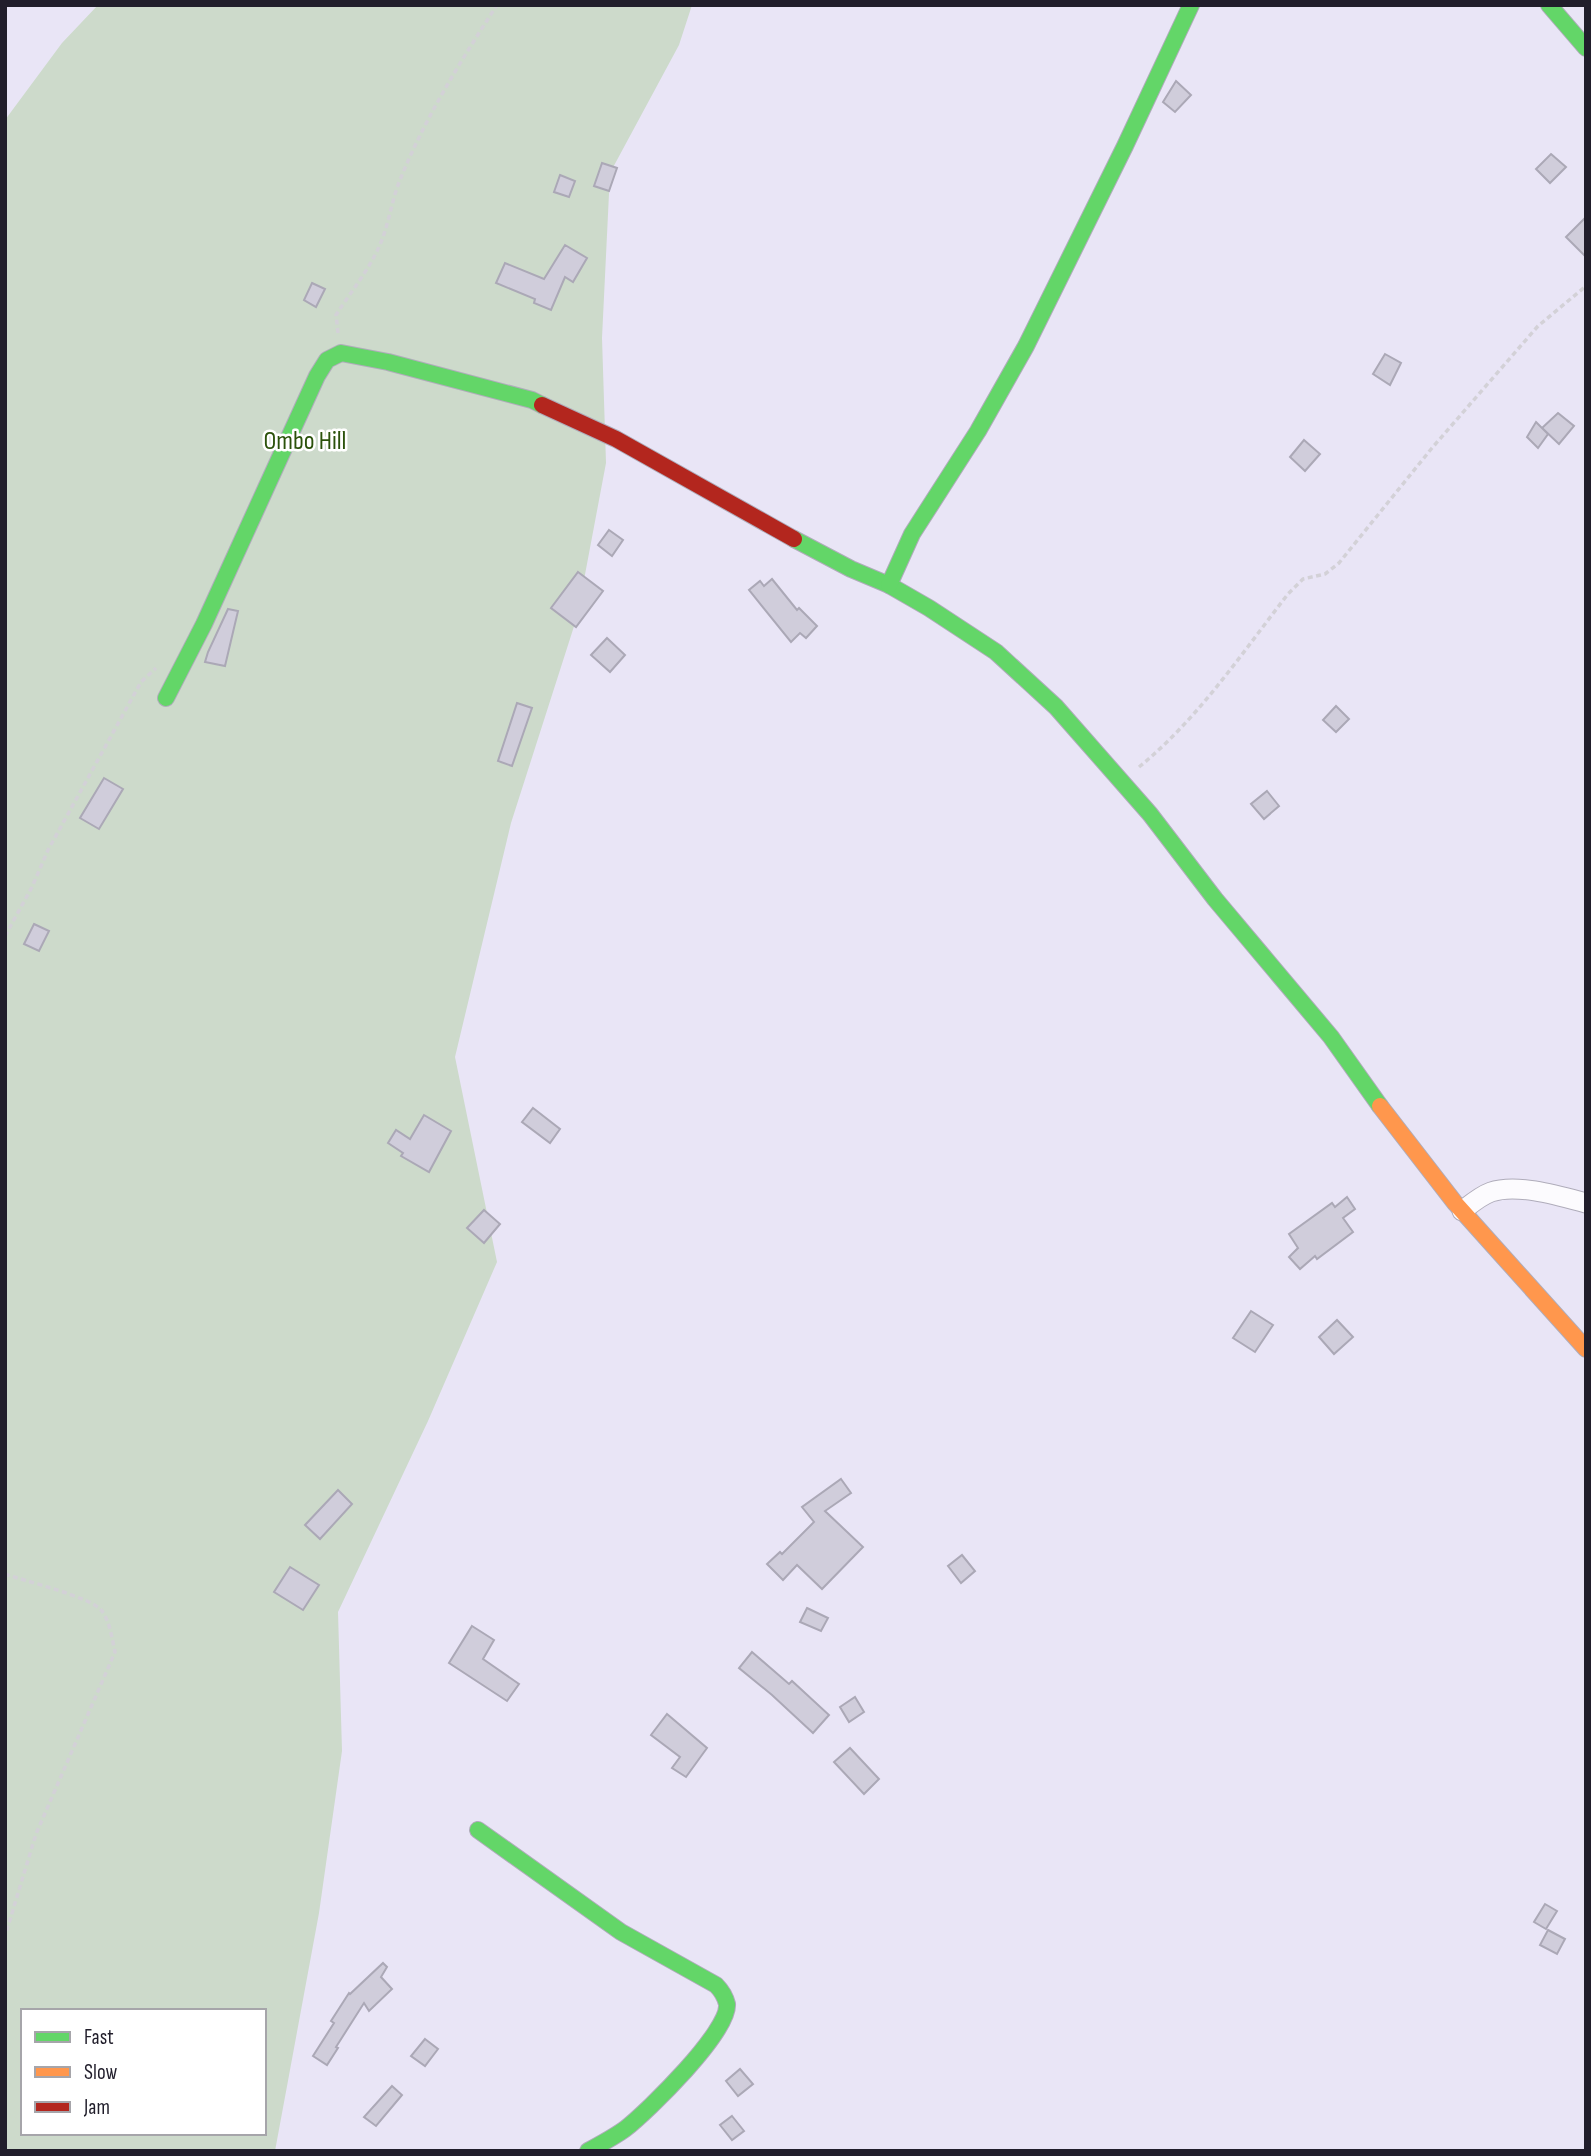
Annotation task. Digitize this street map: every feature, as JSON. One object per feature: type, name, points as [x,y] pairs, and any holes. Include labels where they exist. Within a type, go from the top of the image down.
[{"type":"street","points":[[888,585],[912,534],[978,431],[1026,346],[1191,5]]},
{"type":"street","points":[[1549,5],[1586,48]]},
{"type":"street","points":[[166,698],[184,665],[317,376],[327,360],[341,353],[411,367],[532,400],[616,439],[793,538],[888,585],[959,626],[1019,671],[1056,707],[1122,781],[1215,899],[1331,1037],[1382,1110],[1462,1211],[1586,1349]]},
{"type":"street","points":[[1462,1211],[1489,1192],[1501,1189],[1533,1191],[1586,1203]]},
{"type":"street","points":[[478,1830],[621,1932],[716,1985],[726,1999],[727,2014],[723,2023],[666,2090],[615,2138],[588,2151]]},
{"type":"path","points":[[341,353],[336,315],[365,272],[382,239],[398,186],[424,130],[497,5]]},
{"type":"path","points":[[1122,781],[1181,727],[1303,579],[1325,574],[1339,563],[1432,448],[1538,326],[1586,286]]},
{"type":"path","points":[[5,936],[26,899],[48,850],[141,682],[160,663],[184,665]]},
{"type":"path","points":[[5,1574],[82,1599],[101,1609],[108,1624],[114,1652],[36,1834],[5,1936]]},
{"type":"green space","name":"Ombo Hill","points":[[98,5],[692,5],[679,45],[610,173],[602,338],[606,463],[577,617],[511,823],[455,1057],[497,1262],[428,1421],[338,1612],[342,1751],[319,1913],[275,2151],[5,2151],[5,120],[62,43]]},
{"type":"building","points":[[1176,81],[1191,95],[1175,112],[1163,102]]},
{"type":"building","points":[[1551,154],[1566,167],[1550,183],[1536,169]]},
{"type":"building","points":[[602,163],[617,168],[609,191],[594,186]]},
{"type":"building","points":[[560,175],[575,181],[569,197],[554,192]]},
{"type":"building","points":[[1586,217],[1586,257],[1566,237]]},
{"type":"building","points":[[565,245],[587,258],[573,282],[565,277],[551,310],[534,303],[535,299],[496,283],[505,263],[544,279]]},
{"type":"building","points":[[312,283],[325,289],[316,307],[304,300]]},
{"type":"building","points":[[1385,354],[1401,363],[1390,385],[1373,374]]},
{"type":"building","points":[[1558,413],[1574,426],[1559,444],[1542,428]]},
{"type":"building","points":[[1536,422],[1548,434],[1538,448],[1527,437]]},
{"type":"building","points":[[1304,440],[1320,454],[1305,471],[1290,457]]},
{"type":"building","points":[[609,530],[623,540],[612,556],[598,545]]},
{"type":"building","points":[[578,572],[603,591],[576,627],[551,608]]},
{"type":"building","points":[[772,579],[797,610],[799,608],[817,626],[806,638],[800,633],[791,642],[749,590],[760,581],[764,586]]},
{"type":"building","points":[[228,609],[238,611],[225,666],[205,662],[208,652]]},
{"type":"building","points":[[607,638],[625,655],[610,672],[591,655]]},
{"type":"building","points":[[517,703],[532,708],[512,766],[498,761]]},
{"type":"building","points":[[1336,706],[1349,719],[1336,732],[1323,720]]},
{"type":"building","points":[[104,778],[123,789],[99,829],[80,818]]},
{"type":"building","points":[[1267,791],[1279,806],[1264,819],[1251,804]]},
{"type":"building","points":[[34,924],[49,931],[39,951],[24,944]]},
{"type":"building","points":[[533,1108],[560,1129],[550,1143],[522,1122]]},
{"type":"building","points":[[424,1115],[451,1131],[429,1172],[401,1156],[403,1153],[388,1143],[396,1130],[410,1139]]},
{"type":"building","points":[[1347,1197],[1355,1209],[1343,1218],[1353,1232],[1300,1269],[1289,1257],[1298,1248],[1289,1234],[1332,1203],[1335,1207]]},
{"type":"building","points":[[484,1210],[500,1224],[484,1243],[467,1228]]},
{"type":"building","points":[[1251,1311],[1273,1325],[1255,1352],[1233,1338]]},
{"type":"building","points":[[1337,1320],[1353,1337],[1334,1354],[1319,1337]]},
{"type":"building","points":[[841,1479],[851,1493],[825,1511],[863,1547],[822,1589],[797,1565],[783,1580],[767,1564],[780,1552],[782,1554],[814,1522],[802,1507]]},
{"type":"building","points":[[338,1490],[352,1504],[320,1539],[305,1525]]},
{"type":"building","points":[[962,1555],[975,1571],[961,1583],[948,1566]]},
{"type":"building","points":[[290,1567],[319,1585],[303,1610],[274,1592]]},
{"type":"building","points":[[807,1608],[828,1618],[821,1631],[800,1622]]},
{"type":"building","points":[[472,1626],[494,1640],[483,1659],[519,1684],[507,1701],[449,1663]]},
{"type":"building","points":[[752,1652],[789,1684],[792,1681],[829,1715],[813,1733],[739,1668]]},
{"type":"building","points":[[855,1697],[864,1712],[849,1722],[840,1707]]},
{"type":"building","points":[[667,1714],[707,1748],[686,1777],[672,1768],[680,1757],[651,1735]]},
{"type":"building","points":[[850,1748],[879,1779],[864,1794],[834,1762]]},
{"type":"building","points":[[1545,1904],[1557,1911],[1546,1929],[1534,1922]]},
{"type":"building","points":[[1548,1930],[1565,1939],[1557,1954],[1540,1945]]},
{"type":"building","points":[[383,1963],[387,1967],[381,1977],[392,1989],[369,2011],[364,2003],[327,2065],[313,2056],[349,1993]]},
{"type":"building","points":[[425,2039],[438,2049],[425,2066],[411,2056]]},
{"type":"building","points":[[740,2069],[753,2084],[738,2096],[726,2081]]},
{"type":"building","points":[[392,2086],[402,2095],[376,2126],[364,2117]]},
{"type":"building","points":[[732,2116],[744,2131],[732,2140],[720,2125]]},
{"type":"traffic: fast","points":[[889,585],[912,534],[978,431],[1026,346],[1191,5]]},
{"type":"traffic: fast","points":[[1549,5],[1586,48]]},
{"type":"traffic: fast","points":[[166,698],[204,624],[317,376],[327,360],[341,353],[388,362],[532,400],[542,405]]},
{"type":"traffic: fast","points":[[794,539],[851,569],[889,585],[929,608],[996,652],[1056,707],[1150,814],[1215,899],[1331,1037],[1380,1106]]},
{"type":"traffic: fast","points":[[478,1830],[621,1932],[716,1985],[726,2001],[724,2016],[716,2032],[686,2070],[625,2129],[588,2151]]},
{"type":"traffic: slow","points":[[1380,1106],[1455,1203],[1586,1349]]},
{"type":"traffic: jam","points":[[542,405],[616,439],[794,539]]}]
